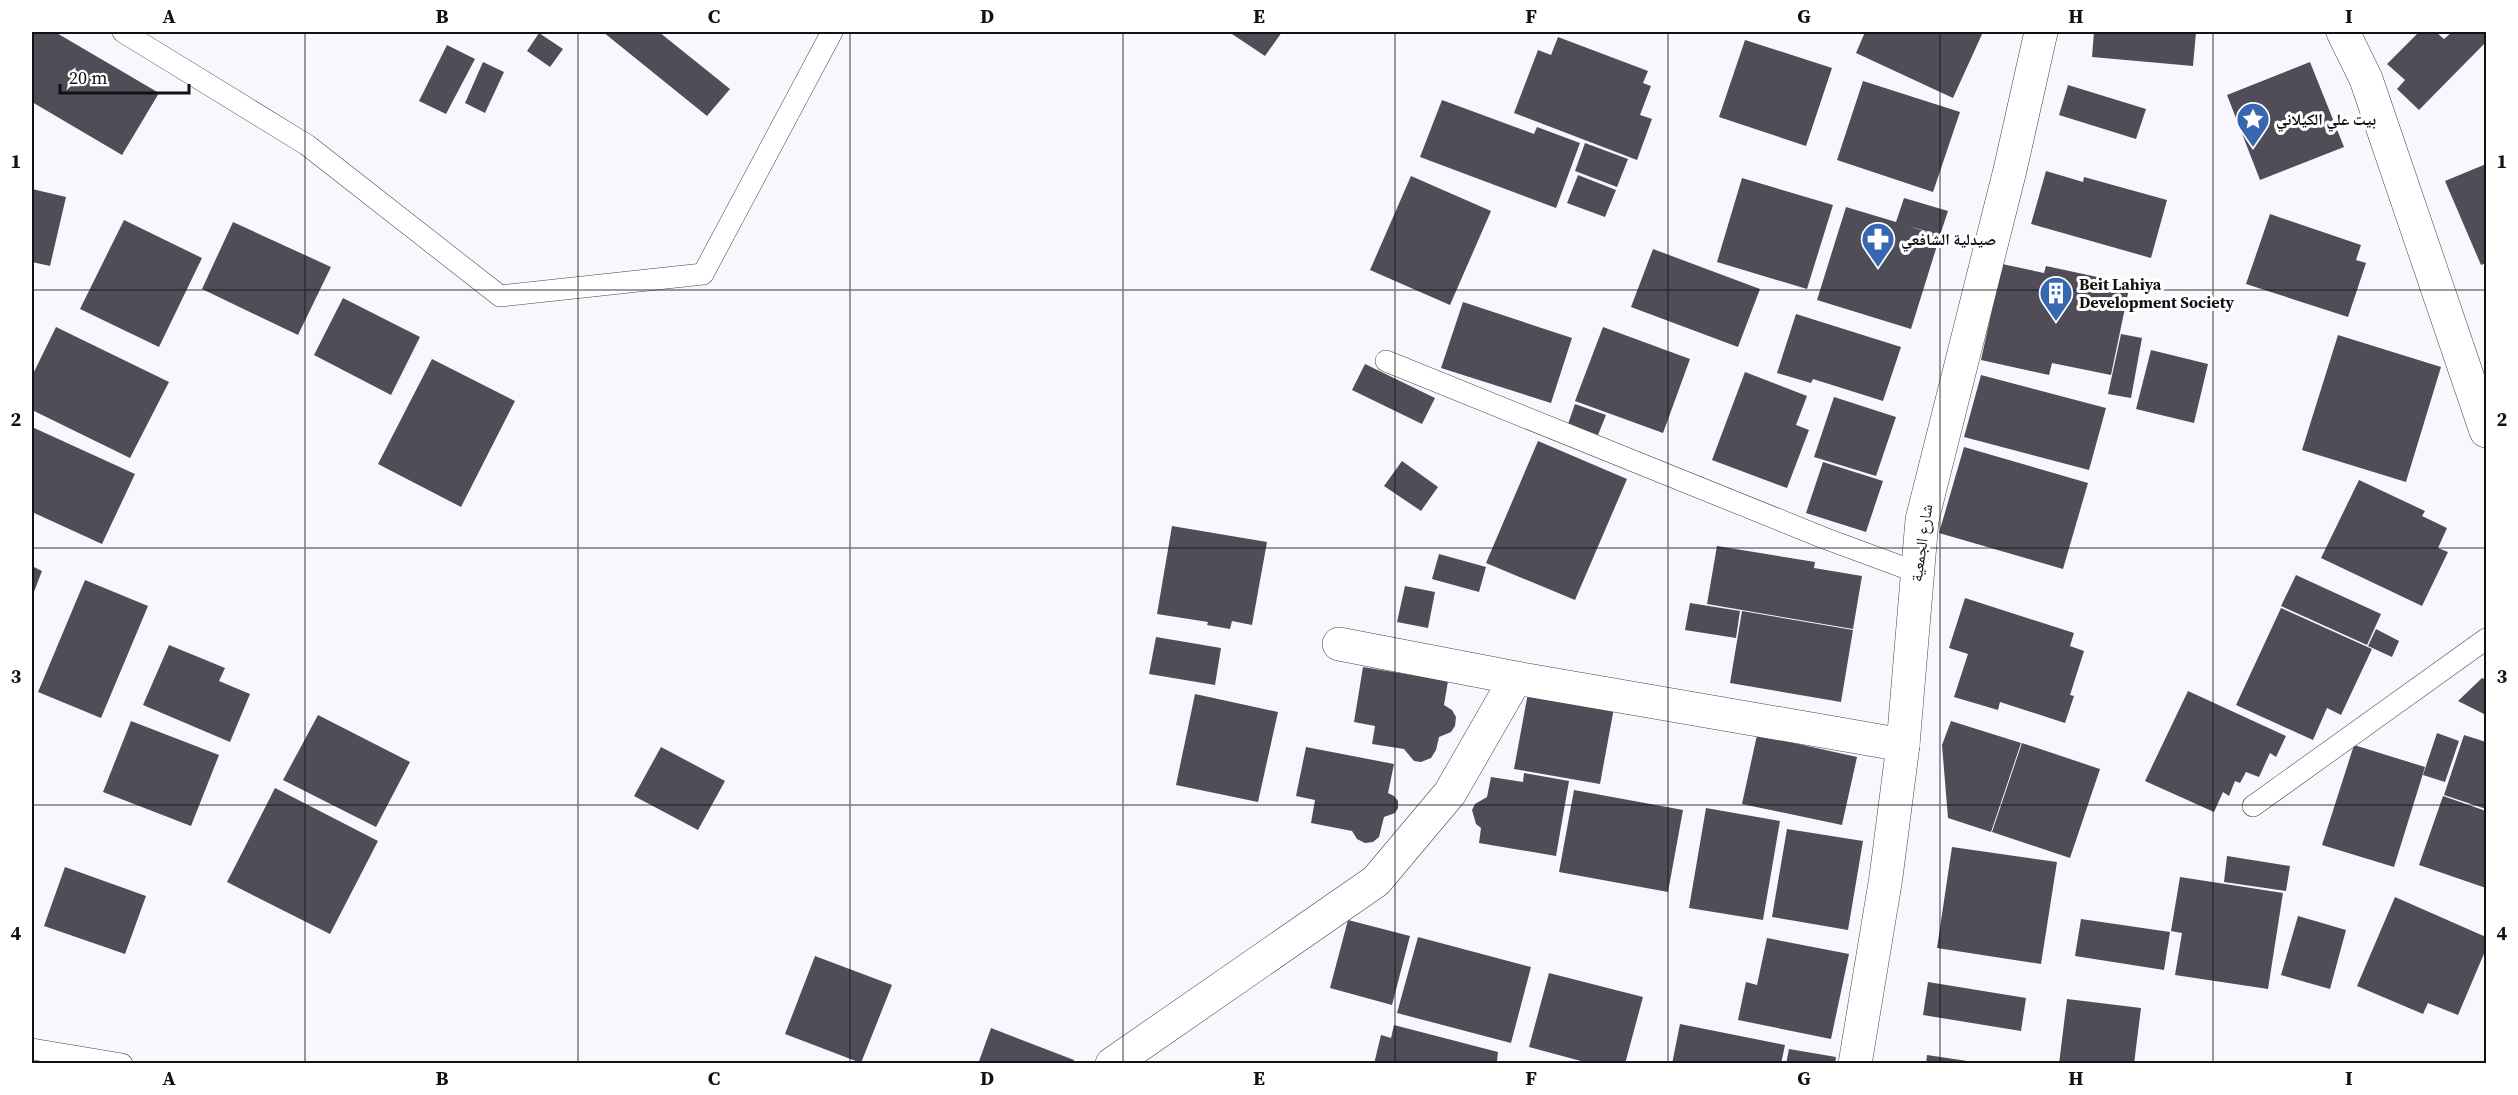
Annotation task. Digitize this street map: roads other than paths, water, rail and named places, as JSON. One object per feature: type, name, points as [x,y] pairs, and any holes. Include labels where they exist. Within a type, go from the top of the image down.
[{"type":"street","name":"شارع الجمعية","points":[[1855,1064],[1886,877],[1903,745],[1922,520],[2010,170],[2041,32]]},
{"type":"street","points":[[2343,32],[2366,79],[2487,430]]},
{"type":"street","points":[[1339,644],[1516,678],[1903,745]]},
{"type":"street","points":[[1112,1064],[1376,881],[1450,793],[1516,678]]},
{"type":"lane","points":[[123,32],[307,145],[500,296],[703,274],[832,32]]},
{"type":"lane","points":[[1386,361],[1813,534],[1916,572]]},
{"type":"lane","points":[[2253,806],[2487,639]]},
{"type":"lane","points":[[32,1049],[122,1064]]},
{"type":"place","name":"بيت علي الكيلاني","points":[[2253,148]]},
{"type":"place","name":"صيدلية الشافعي","points":[[1878,268]]},
{"type":"place","name":"Beit Lahiya Development Society","points":[[2056,322]]}]
